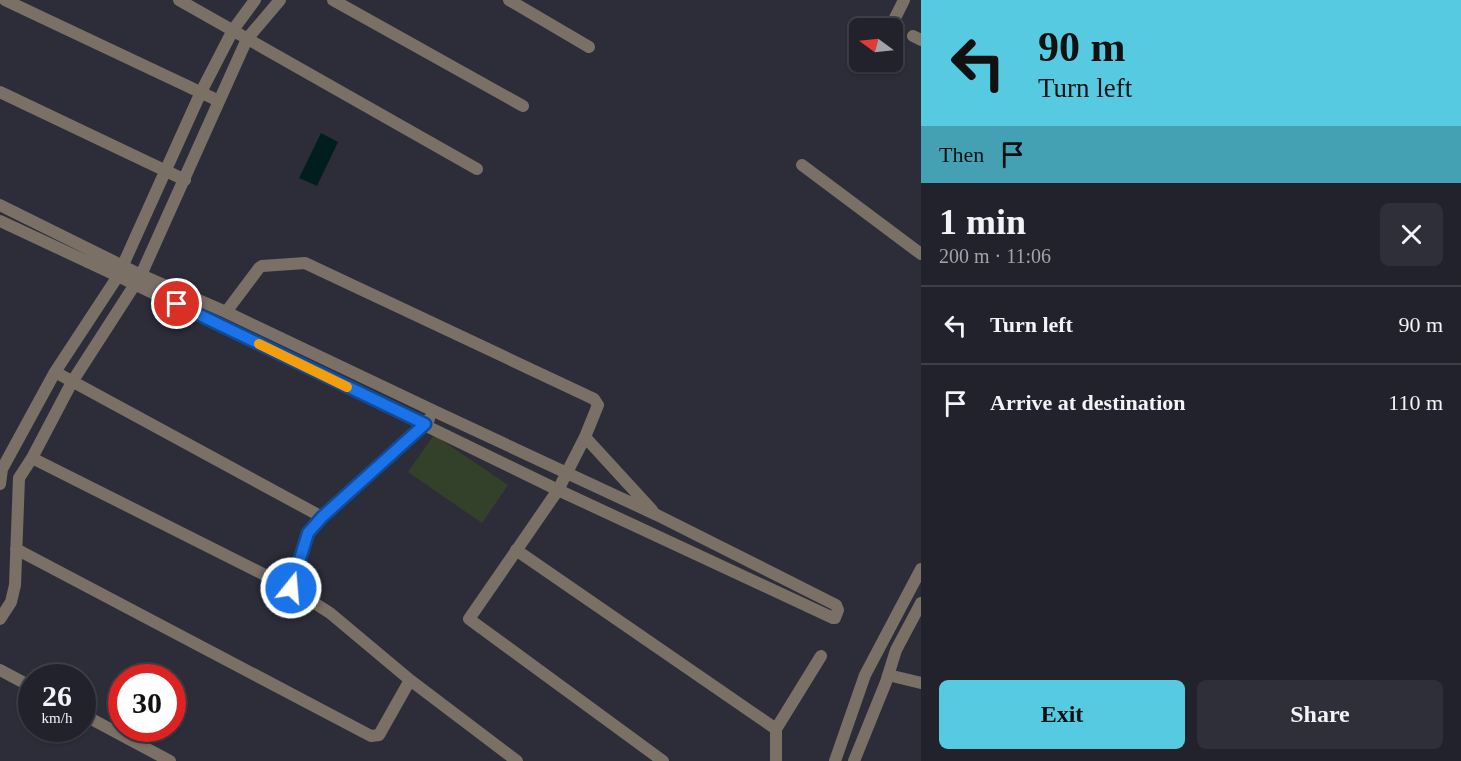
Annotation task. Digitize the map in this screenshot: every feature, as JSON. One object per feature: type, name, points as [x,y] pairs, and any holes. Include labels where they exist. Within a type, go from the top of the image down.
[{"type":"street","points":[[5,0],[219,101]]},
{"type":"street","points":[[179,0],[477,169]]},
{"type":"street","points":[[0,484],[2,469],[55,372],[121,271],[201,92],[233,30],[255,0]]},
{"type":"street","points":[[0,619],[11,602],[14,592],[19,478],[72,382],[138,280],[247,39],[280,0]]},
{"type":"street","points":[[333,0],[523,106]]},
{"type":"street","points":[[509,0],[589,46]]},
{"type":"street","points":[[895,18],[904,0]]},
{"type":"street","points":[[0,92],[185,180]]},
{"type":"street","points":[[802,165],[921,254]]},
{"type":"street","points":[[0,205],[138,280],[558,490],[835,618],[838,610],[836,605],[657,515],[226,312],[138,280]]},
{"type":"street","points":[[0,221],[121,271]]},
{"type":"street","points":[[226,312],[262,266],[305,263],[594,399],[598,405],[585,437],[558,490],[470,619],[663,761]]},
{"type":"street","points":[[55,372],[322,517]]},
{"type":"street","points":[[291,588],[308,533],[322,517],[425,424],[434,411]]},
{"type":"street","points":[[585,437],[657,515]]},
{"type":"street","points":[[32,458],[291,588],[330,613],[410,680],[517,761]]},
{"type":"street","points":[[16,549],[371,736],[379,735],[410,680]]},
{"type":"street","points":[[516,550],[776,729]]},
{"type":"street","points":[[835,761],[865,675],[921,569]]},
{"type":"street","points":[[854,761],[896,650],[921,603]]},
{"type":"street","points":[[776,761],[776,729],[821,656]]},
{"type":"street","points":[[0,670],[18,680]]},
{"type":"street","points":[[888,675],[921,683]]},
{"type":"street","points":[[96,721],[170,761]]},
{"type":"shaded area","points":[[321,133],[338,142],[317,186],[299,178]]},
{"type":"shaded area","points":[[434,435],[508,485],[482,523],[408,472]]},
{"type":"slow traffic","points":[[259,344],[347,387]]},
{"type":"route","points":[[177,304],[425,424],[322,517],[308,533],[291,588]]}]
